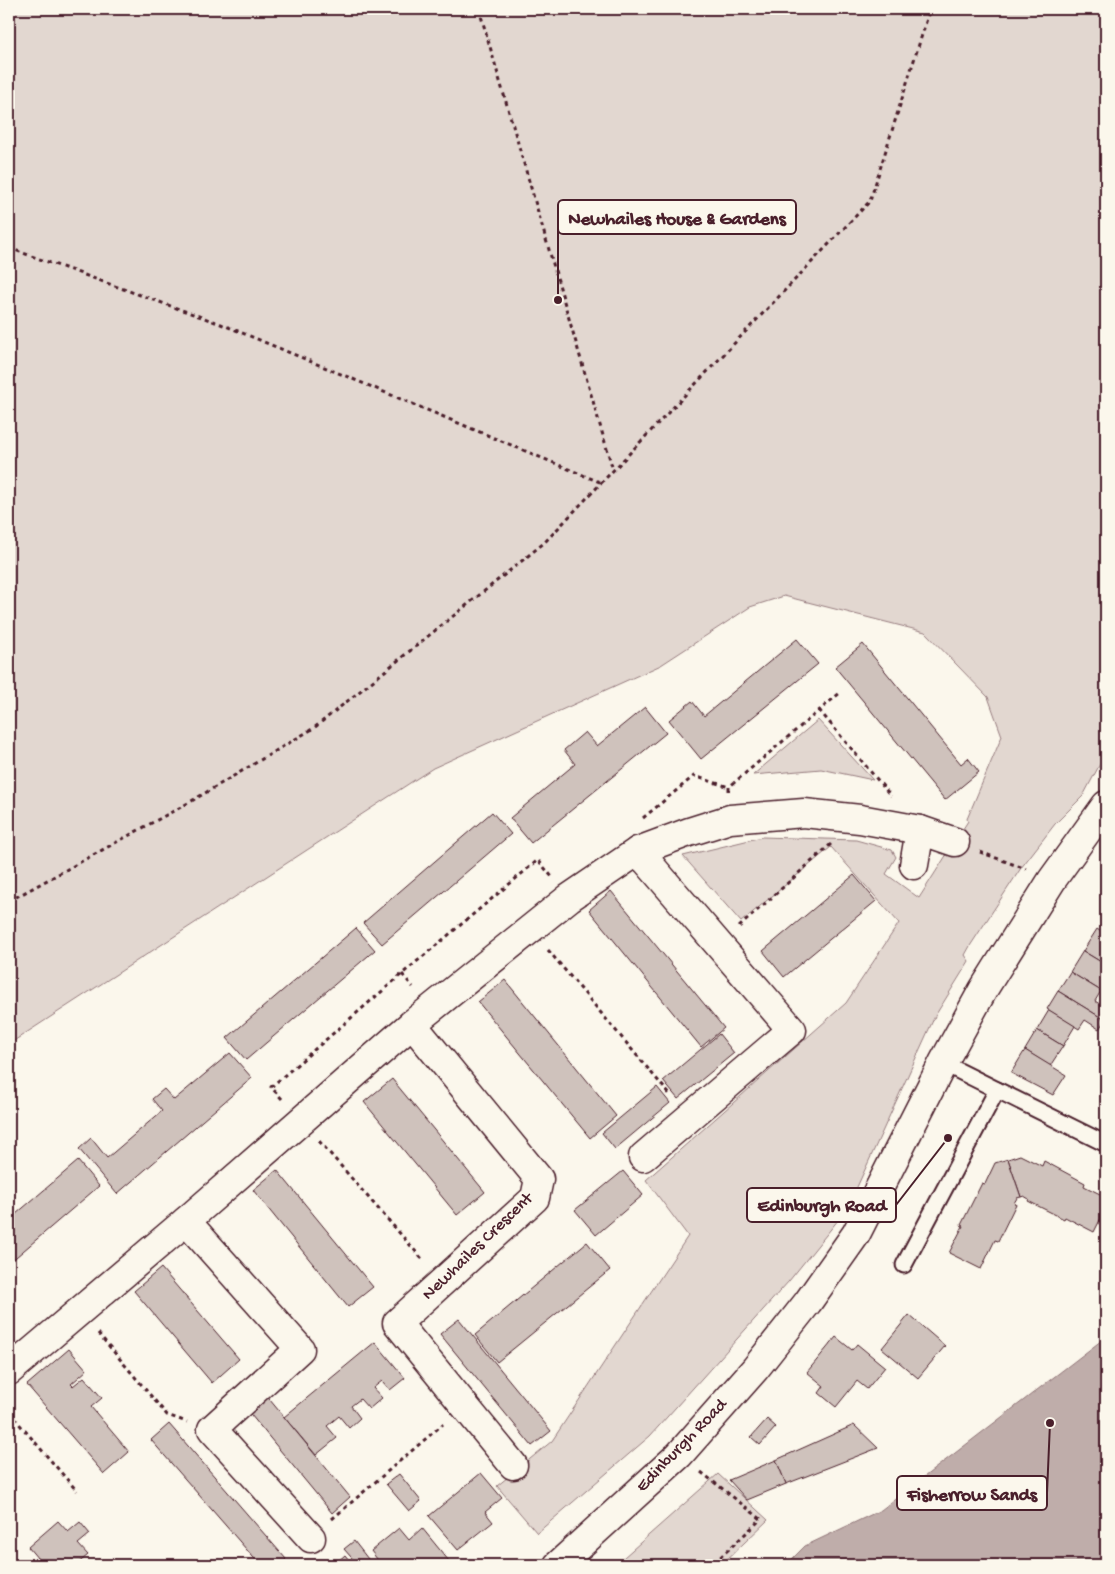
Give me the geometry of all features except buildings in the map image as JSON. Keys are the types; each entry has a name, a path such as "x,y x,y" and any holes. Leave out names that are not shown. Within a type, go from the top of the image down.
{"street":[{"name":"Edinburgh Road","path":"558,1565 679,1455 755,1369 808,1302 856,1234 943,1063 993,975 1052,880 1106,805"},
{"path":"9,1371 186,1221 412,1024 569,898 638,851 730,819 804,814 860,819 920,830 955,842"},
{"path":"914,865 920,830"},
{"path":"638,851 792,1030 643,1157"},
{"name":"Newhailes Crescent","path":"412,1024 539,1179 535,1198 397,1323 513,1465"},
{"path":"186,1221 300,1349 212,1429 311,1538"}],"lane":[{"path":"943,1063 1106,1144"},
{"path":"904,1266 997,1090"}],"path":[{"path":"479,9 613,471"},
{"path":"9,900 190,802 314,728 544,543 870,201 930,9"},
{"path":"9,248 221,324 602,483"},
{"path":"728,786 841,692"},
{"path":"818,710 920,830"},
{"path":"638,851 630,828 694,776 728,786"},
{"path":"728,786 730,819"},
{"path":"719,944 860,819"},
{"path":"955,842 1052,880"},
{"path":"271,1087 538,860"},
{"path":"529,929 689,1118"},
{"path":"301,1121 442,1282"},
{"path":"80,1311 167,1416 212,1429"},
{"path":"311,1538 464,1405"},
{"path":"9,1412 77,1491"},
{"path":"679,1455 760,1519 712,1565"}],"shaded area":[{"path":"9,9 1106,9 1106,756 1083,796 1055,824 1021,868 970,946 965,955 969,961 935,1016 847,1209 789,1281 650,1436 537,1533 497,1486 552,1441 688,1236 646,1180 846,1003 899,923 831,847 741,922 683,856 762,837 856,840 892,850 896,857 886,874 919,898 968,821 967,819 1002,736 988,697 925,632 784,596 750,607 661,665 433,768 9,1044"},
{"path":"818,720 873,780 821,769 753,775"},
{"path":"1106,1337 1106,1565 786,1565 805,1546 881,1510"},
{"path":"718,1474 768,1520 721,1565 615,1565"}],"place":[{"name":"Newhailes House & Gardens","path":"558,300"},
{"name":"Edinburgh Road","path":"948,1138"},
{"name":"Fisherrow Sands","path":"1050,1423"}]}
